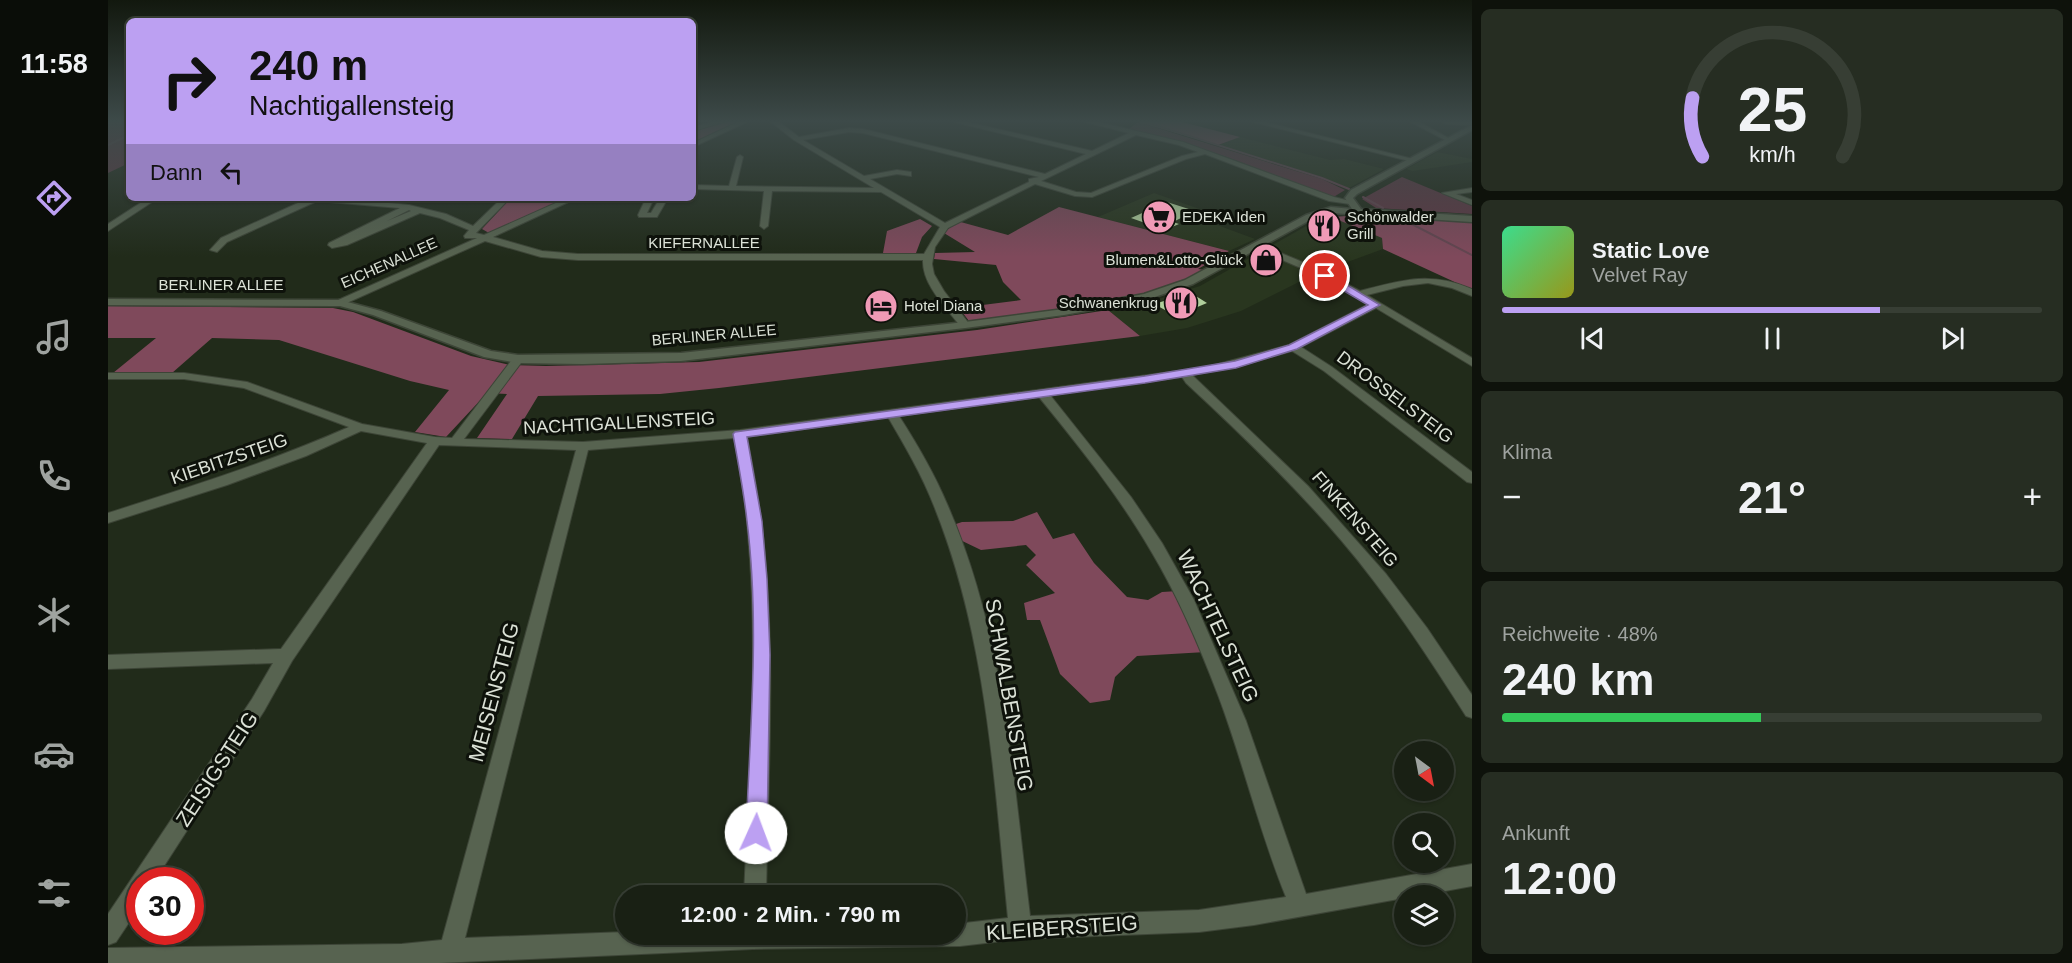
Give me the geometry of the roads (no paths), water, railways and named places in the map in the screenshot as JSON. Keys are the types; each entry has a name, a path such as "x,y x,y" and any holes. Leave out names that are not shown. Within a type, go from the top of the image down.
{"main road":[{"path":"1357,210 1350,202 1349,196 1400,167"},
{"name":"BERLINER ALLEE","path":"108,302 340,303 377,313 488,354 518,359 681,357 965,326 1096,307 1152,295 1183,285 1310,217 1331,210 1472,219"}],"street":[{"path":"732,188 737,167"},
{"path":"841,167 945,226"},
{"path":"1007,167 1043,176"},
{"path":"965,326 934,284 927,257 945,226 1062,167"},
{"path":"1032,182 1075,194 1092,195 1160,167"},
{"path":"1247,167 1332,200 1350,202"},
{"path":"861,179 902,172 908,174"},
{"path":"696,187 860,191 879,189"},
{"path":"764,226 768,189"},
{"path":"1472,190 1446,193 1472,203"},
{"path":"108,228 149,201"},
{"path":"229,232 295,201"},
{"path":"214,250 224,240 308,201"},
{"path":"346,201 409,207 442,216 483,237"},
{"name":"EICHENALLEE","path":"451,252 503,201"},
{"name":"EICHENALLEE","path":"340,303 566,201"},
{"path":"649,201 642,215 654,215 662,201"},
{"path":"409,207 332,245 344,243 419,210"},
{"name":"KIEFERNALLEE","path":"483,237 541,254 578,257 927,257"},
{"path":"1257,246 1298,262 1358,294 1472,363"},
{"path":"1358,294 1434,279 1453,284 1472,293"},
{"name":"NACHTIGALLENSTEIG","path":"108,376 184,376 247,385 360,427 435,441 583,446 643,443 740,434 1186,374 1236,364 1293,347 1375,305"},
{"name":"DROSSELSTEIG","path":"1293,347 1328,369 1472,479"},
{"path":"455,442 518,359"},
{"name":"FINKENSTEIG","path":"1186,374 1190,381 1302,488 1366,560 1408,613 1472,710"},
{"name":"WACHTELSTEIG","path":"1042,393 1119,492 1170,570 1194,618 1231,704 1286,874 1300,906"},
{"name":"SCHWALBENSTEIG","path":"892,414 926,473 946,519 981,639 995,717 1020,928"},
{"name":"KIEBITZSTEIG","path":"108,518 222,482 301,453 360,427"},
{"path":"740,434 755,521 759,579 761,655 754,885"},
{"name":"ZEISIGSTEIG","path":"152,867 253,713 286,656 314,619 380,518 435,441"},
{"name":"MEISENSTEIG","path":"451,950 583,446"},
{"path":"108,662 286,656"},
{"name":"KLEIBERSTEIG","path":"966,934 1020,928 1199,921 1300,906 1472,875"},
{"path":"108,934 126,907"},
{"name":"KLEIBERSTEIG","path":"108,960 402,956 451,950 615,942"}],"waterway":[{"path":"1287,167 1349,189"},
{"path":"1363,197 1383,208"},
{"path":"1402,219 1472,255"}],"place":[{"name":"EDEKA Iden","path":"1159,217"},
{"name":"Schönwalder Grill","path":"1324,226"},
{"name":"Blumen&Lotto-Glück","path":"1266,260"},
{"name":"Schwanenkrug","path":"1181,303"},
{"name":"Hotel Diana","path":"881,306"}]}
